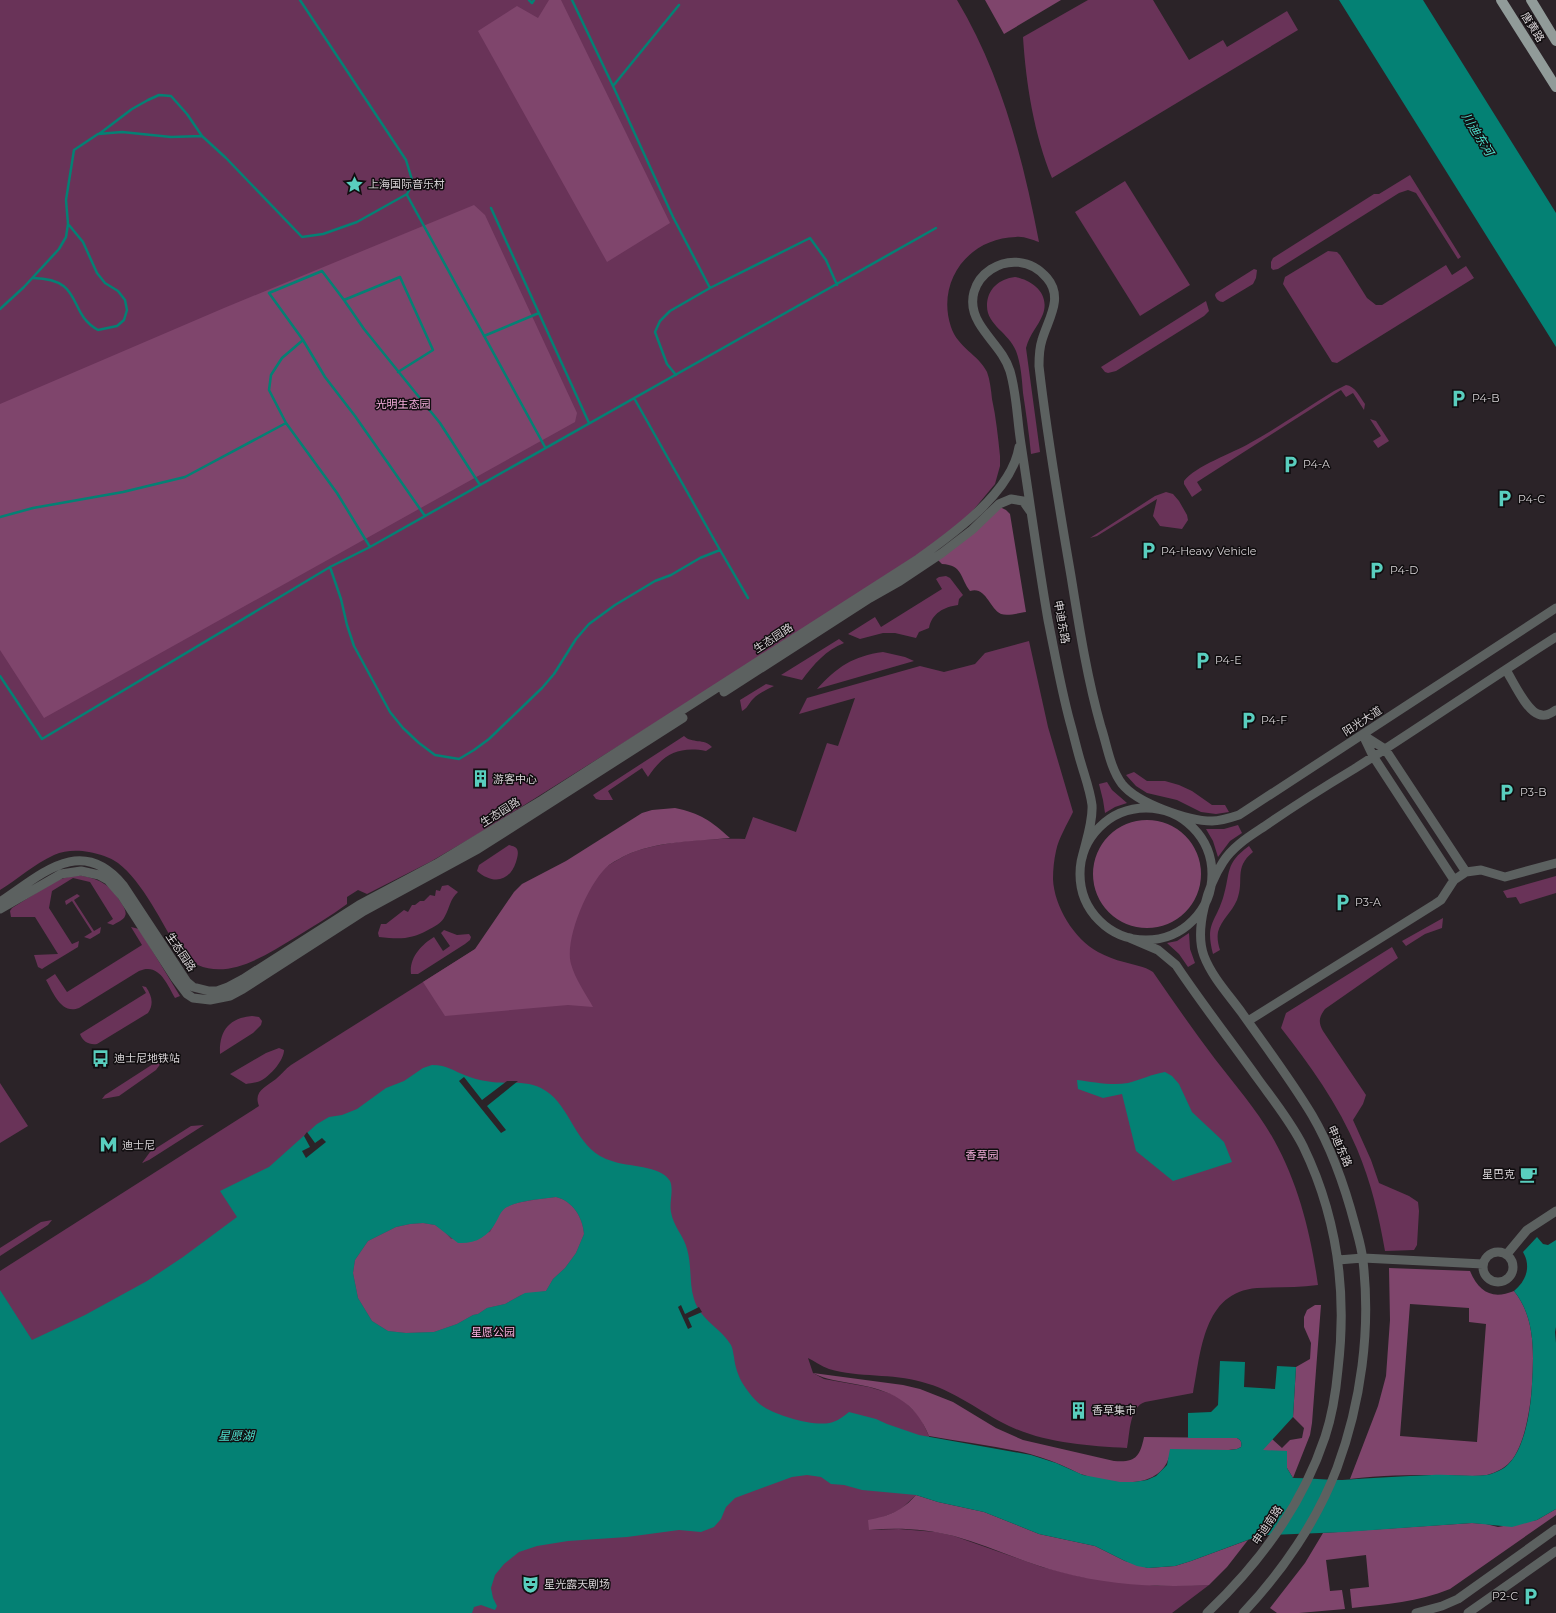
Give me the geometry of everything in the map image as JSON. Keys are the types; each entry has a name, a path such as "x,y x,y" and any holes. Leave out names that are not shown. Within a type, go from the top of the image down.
{"main road":[{"name":"唐黄路","path":"1501,0 1556,87"},
{"name":"唐黄路","path":"1531,0 1556,41"}],"street":[{"name":"申迪东路","path":"1082,858 1090,825 1090,791 1066,709 1047,614 1014,386 1003,356 978,322 975,313 975,291 980,278 988,270 997,265 1009,262 1022,262 1040,271 1048,280 1053,289 1055,299 1054,311 1042,339 1039,354 1041,384 1076,609 1094,704 1114,770 1122,783 1130,792 1142,800 1171,812"},
{"name":"生态园路","path":"0,902 40,875 64,863 84,861 96,864 116,876 123,885 187,982 194,987 209,991 228,987 265,966 359,905 436,864 542,800 918,559 951,536 971,519 991,498 1018,459 1021,440"},
{"name":"生态园路","path":"0,909 61,874 81,870 99,875 108,880 122,896 187,994 193,998 210,1000 230,996 377,903 478,849 870,598 900,581 958,542 980,523 994,508 1004,501 1011,499 1023,501 1033,520"},
{"name":"阳光大道","path":"1171,812 1190,818 1207,821 1225,819 1238,815 1556,608"},
{"path":"1130,938 1151,940 1173,934 1192,922 1205,904 1216,876 1230,852 1283,813 1385,749 1556,636"},
{"path":"1506,670 1532,711 1539,715 1544,715 1556,710"},
{"path":"1363,735 1385,749 1466,872"},
{"path":"1363,735 1373,756 1454,880"},
{"path":"1210,891 1213,877 1210,856 1202,838 1189,823 1171,812 1152,808 1134,809 1116,814 1102,825 1090,838 1082,858 1080,878 1084,898 1095,916 1111,930 1158,950 1176,965 1285,1116 1303,1146 1318,1182 1331,1222 1338,1260 1363,1258 1483,1264"},
{"path":"1248,1021 1441,900 1454,880 1466,872 1481,870 1505,877 1556,863"},
{"name":"申迪东路","path":"1210,891 1200,931 1204,956 1219,982 1288,1077 1317,1125 1333,1157 1344,1187 1363,1258 1366,1324 1363,1363 1355,1407 1346,1441 1336,1470 1315,1515 1278,1572 1243,1613"},
{"path":"1507,1254 1527,1230 1556,1211"},
{"path":"1497,1252 1507,1254 1513,1262 1510,1277 1506,1280 1496,1282 1488,1277 1483,1269 1483,1264 1485,1259 1492,1253 1497,1252"},
{"name":"申迪南路","path":"1207,1613 1237,1584 1272,1542 1296,1502 1311,1473 1326,1436 1333,1404 1341,1348 1342,1307 1338,1260"},
{"path":"1416,1613 1442,1606 1458,1598 1556,1529"},
{"path":"1468,1613 1556,1550"}],"green space":[{"name":"光明生态园","path":"0,0 957,0 986,57 998,87 1018,148 1039,242 1016,237 999,239 983,245 970,254 960,266 952,279 948,294 948,310 951,327 954,334 963,346 979,360 989,378 1000,456 1000,466 995,484 965,520 934,544 786,641 478,834 430,862 367,894 358,890 347,897 347,904 335,913 282,946 252,961 237,967 222,969 207,968 192,962 178,950 144,892 127,871 112,859 100,855 76,851 58,853 40,863 0,890"},
{"path":"549,0 561,0 670,223 607,262 478,31 517,6 538,18"},
{"path":"985,0 1061,0 1004,34"},
{"path":"1088,0 1153,0 1189,60 1223,40 1227,47 1287,11 1298,30 1052,178 1040,144 1032,109 1026,73 1023,37"},
{"path":"1410,175 1461,257 1458,259 1416,193 1408,190 1399,193 1278,269 1273,270 1271,268 1273,258 1374,194 1379,194"},
{"path":"1125,181 1190,285 1140,316 1075,212"},
{"path":"474,205 485,215 577,413 575,422 44,718 0,650 0,404 224,308"},
{"path":"1328,251 1337,252 1340,255 1367,298 1376,305 1382,305 1446,265 1452,275 1466,266 1474,278 1337,363 1332,362 1283,284 1285,277"},
{"path":"1254,269 1257,270 1256,278 1253,284 1223,302 1217,299 1215,295 1216,293"},
{"path":"1015,277 1028,281 1038,289 1042,294 1045,307 1039,323 1026,348 1040,452 1031,454 1018,356 1009,339 994,324 988,313 987,306 989,295 995,286 1004,280"},
{"path":"1206,301 1209,311 1204,316 1116,371 1108,373 1101,367"},
{"path":"1346,385 1352,387 1359,395 1365,404 1364,410 1353,393 1346,397 1341,390 1197,482 1202,490 1192,497 1184,484 1184,481 1189,475 1205,465 1261,437"},
{"path":"1370,419 1376,421 1389,441 1378,448 1373,441 1381,436"},
{"path":"1166,492 1173,494 1187,515 1188,520 1182,529 1160,526 1153,516 1157,499 1097,536 1090,538 1155,496"},
{"path":"1000,507 1010,514 1026,612 1010,615 1004,615 997,611 984,594 975,590 970,591 960,573 954,567 942,564 937,559"},
{"path":"946,576 950,578 963,595 959,599 958,605 948,607 939,612 933,618 929,628 919,632 916,638 895,633 883,633 860,639 848,634 875,617 881,627 942,589 936,579"},
{"path":"839,639 844,643 832,649 821,658 802,680 781,675"},
{"path":"1029,641 1048,727 1073,812 1059,841 1054,865 1054,889 1061,911 1073,930 1081,939 1098,952 1111,958 1143,967 1153,972 1215,1059 1261,1119 1283,1157 1297,1192 1308,1229 1318,1285 1257,1288 1239,1292 1225,1300 1215,1312 1208,1327 1199,1360 1193,1393 1145,1402 1140,1405 1133,1415 1127,1448 1066,1443 1037,1436 1009,1426 945,1390 934,1386 899,1377 840,1372 826,1368 808,1358 813,1373 824,1379 869,1387 892,1394 903,1400 921,1419 929,1436 930,1446 916,1495 900,1510 883,1517 869,1530 899,1529 936,1532 954,1536 1042,1567 1082,1577 1158,1586 1209,1585 1172,1613 0,1613 0,1271 259,1106 259,1093 291,1065 622,857 643,849 672,843 718,839 745,839 753,817 796,832 827,743 838,746 855,698 799,714 807,698 920,666 944,672 975,664 985,653"},
{"path":"883,652 905,657 914,661 817,689 832,674 846,664 863,656"},
{"path":"766,684 774,686 758,695 742,711 740,700"},
{"path":"684,736 691,740 709,744 712,747 706,751 688,750 672,754 666,757 648,777 642,768 608,791 613,800 596,799 593,795"},
{"path":"1134,772 1147,781 1165,781 1179,785 1192,791 1212,805 1225,805 1229,812 1216,814 1201,812 1177,800 1147,793 1136,786 1126,775"},
{"path":"1107,782 1112,790 1127,803 1115,807 1105,813 1099,784"},
{"path":"675,808 691,812 705,818 730,838 680,842 643,849 617,860 601,873 586,897 580,911 571,940 570,953 571,964 575,975 593,1007 568,1005 445,1016 423,982 475,949 514,892 522,884 566,861 642,813 652,810"},
{"path":"1147,820 1168,824 1185,836 1197,853 1201,874 1197,895 1185,912 1168,924 1147,928 1126,924 1109,912 1097,895 1093,874 1097,853 1109,836 1126,824"},
{"path":"1238,825 1242,833 1230,841 1218,857 1213,841 1206,829 1224,829"},
{"path":"509,845 517,849 518,856 513,869 505,878 488,878 477,871 479,865"},
{"path":"1249,846 1253,852 1243,863 1241,869 1237,900 1219,928 1218,943 1220,950 1213,954 1210,936 1212,924 1223,898 1230,869 1236,858"},
{"path":"76,875 91,878 103,883 118,897 126,914 122,920 113,925 107,923 113,919 90,882 73,878 52,891 49,908 72,944 79,941 78,947 42,969 38,967 34,955 58,954 35,917 11,917 10,911 12,908 57,880"},
{"path":"1556,876 1556,893 1520,904 1516,897 1507,898 1503,891"},
{"path":"448,885 458,892 452,900 442,921 433,928 416,936 410,937 379,937 378,933 381,924 386,924 404,910 408,912 412,905 415,905 420,901 424,901 430,895 435,896 436,890 440,891 442,886"},
{"path":"77,894 80,896 74,900 94,931 101,927 100,933 90,939 84,937 92,932 72,901 66,905 65,901"},
{"path":"1443,918 1442,928 1425,934 1406,946 1402,941"},
{"path":"131,927 139,929 180,996 175,998 162,976 152,969 146,969 139,971 79,1008 67,1008 62,1005 58,1001 46,980 55,974 67,992 142,945"},
{"path":"444,930 457,935 469,934 471,937 465,944 418,974 411,974 414,957 420,948 429,940 434,937 443,951 450,946 441,933"},
{"path":"1189,933 1190,949 1195,963 1188,967 1179,954 1167,943 1177,941"},
{"path":"1392,947 1398,958 1325,1009 1320,1020 1320,1025 1323,1031 1366,1095 1363,1104 1353,1120 1371,1160 1379,1183 1409,1196 1418,1202 1419,1211 1417,1245 1414,1250 1385,1251 1377,1212 1357,1149 1341,1116 1323,1086 1281,1028 1286,1013"},
{"path":"142,986 146,987 151,997 152,1003 148,1013 97,1044 91,1044 83,1039 80,1034 146,993"},
{"path":"252,1016 259,1017 262,1021 261,1025 253,1033 220,1054 221,1039 227,1027 237,1020"},
{"path":"279,1048 284,1050 282,1058 266,1078 246,1084 230,1074 266,1053"},
{"path":"167,1055 156,1070 119,1096 102,1099 105,1095"},
{"path":"0,1083 28,1126 0,1143"},
{"path":"204,1125 142,1163 150,1152 191,1126"},
{"path":"556,1197 567,1202 576,1211 582,1222 584,1234 576,1253 565,1268 553,1279 546,1291 521,1295 505,1304 487,1308 457,1324 434,1332 406,1333 388,1331 372,1321 358,1298 353,1273 355,1260 368,1241 396,1227 423,1223 435,1225 443,1230 451,1239 490,1232 499,1215 506,1207 538,1199"},
{"path":"52,1220 48,1225 0,1256 0,1248 41,1222"},
{"path":"1389,1268 1470,1271 1482,1289 1487,1292 1499,1295 1514,1291 1526,1312 1532,1335 1533,1372 1530,1403 1520,1446 1510,1462 1500,1470 1481,1476 1396,1476 1350,1479 1378,1406 1386,1376 1390,1320","holes":["1410,1304 1469,1308 1469,1322 1486,1324 1477,1442 1400,1436"]},
{"path":"1315,1305 1321,1305 1312,1423 1310,1435 1293,1478 1287,1468 1287,1461 1262,1450 1272,1439 1282,1448 1290,1440 1302,1438 1304,1428 1293,1417 1296,1367 1310,1359 1311,1343 1304,1327 1304,1317 1307,1310"},
{"path":"813,1373 903,1385 920,1389 953,1402 996,1428 1023,1440 1114,1461 1132,1460 1141,1449 1144,1437 1237,1438 1241,1441 1241,1447 1237,1449 1169,1457 1164,1468 1145,1480 1132,1482 1107,1481 1082,1475 1056,1463 1030,1454 992,1446 929,1436 916,1414 900,1399 879,1390 828,1379"},
{"path":"916,1495 938,1502 984,1512 1039,1534 1095,1546 1125,1561 1148,1568 1175,1566 1248,1540 1227,1567 1209,1585 1153,1586 1115,1583 1047,1568 954,1536 912,1529 869,1530 868,1520 895,1512 911,1501"},
{"path":"1556,1509 1556,1515 1450,1589 1426,1597 1402,1602 1352,1608 1350,1589 1369,1587 1366,1555 1326,1560 1330,1591 1342,1590 1345,1609 1299,1613 1277,1613 1270,1608 1305,1563 1323,1533 1472,1523 1498,1527 1537,1520"}],"water":[{"name":"川迪东河","path":"1339,0 1423,0 1556,213 1556,347"},
{"name":"星愿湖","path":"432,1065 442,1066 479,1080 498,1083 523,1083 541,1088 558,1102 583,1141 600,1156 618,1163 652,1169 666,1176 671,1185 672,1217 684,1240 690,1262 692,1293 694,1299 701,1313 731,1345 741,1381 752,1397 764,1407 778,1414 798,1420 817,1423 833,1422 849,1412 876,1419 919,1435 1031,1455 1056,1463 1083,1475 1120,1482 1147,1480 1156,1476 1167,1465 1170,1449 1230,1450 1241,1447 1241,1441 1237,1438 1188,1438 1188,1413 1211,1412 1218,1405 1220,1361 1245,1362 1244,1387 1275,1389 1277,1366 1296,1367 1293,1417 1263,1450 1287,1451 1287,1468 1293,1478 1342,1480 1432,1475 1481,1476 1491,1474 1504,1468 1517,1452 1526,1429 1531,1394 1533,1360 1532,1335 1526,1312 1514,1291 1525,1278 1527,1262 1523,1252 1537,1237 1543,1244 1548,1245 1556,1240 1556,1509 1537,1520 1512,1527 1472,1523 1345,1532 1268,1535 1253,1538 1175,1566 1148,1568 1137,1566 1095,1546 1039,1534 984,1512 938,1502 916,1495 862,1490 844,1485 831,1484 821,1477 807,1475 792,1477 735,1498 726,1507 721,1519 714,1527 701,1532 679,1530 627,1537 568,1541 537,1546 519,1552 504,1564 495,1575 491,1588 493,1598 497,1606 495,1610 481,1605 474,1607 472,1613 0,1613 0,1290 32,1340 85,1315 147,1281 183,1257 237,1217 220,1191 269,1167 317,1124 329,1117 342,1115 357,1109 386,1088 404,1081 423,1068","holes":["556,1197 562,1199 576,1211 582,1222 584,1234 576,1253 565,1268 553,1279 546,1291 525,1293 505,1304 487,1308 457,1324 434,1332 406,1333 388,1331 372,1321 358,1298 353,1273 355,1260 368,1241 396,1227 423,1223 435,1225 458,1243 470,1242 485,1236 507,1207 531,1200"]},
{"path":"1165,1072 1172,1076 1179,1084 1192,1112 1224,1142 1232,1162 1173,1181 1136,1151 1122,1094 1103,1098 1078,1089 1077,1080 1122,1084"}],"pier":[{"path":"464,1077 482,1100 507,1081 518,1081 487,1106 506,1130 501,1133 459,1081"},
{"path":"307,1132 315,1143 322,1138 326,1142 306,1158 302,1151 310,1147 304,1136"},
{"path":"681,1305 685,1314 699,1307 702,1312 688,1318 692,1327 688,1329 678,1307"}],"waterway":[{"path":"0,309 24,287 59,249 66,237 68,224 66,200 74,150 98,134 122,132 171,137 202,136 226,158 302,237 323,234 357,222 407,194 413,183 406,160 300,0"},
{"path":"529,0 532,3 534,0"},
{"path":"572,0 673,217 710,288"},
{"path":"613,86 679,5"},
{"path":"99,134 132,109 159,95 171,96 187,114 202,136"},
{"path":"407,195 545,447"},
{"path":"491,208 589,423"},
{"path":"33,278 49,280 61,284 68,290 88,323 98,330 117,326 124,320 127,310 125,300 118,291 105,283 97,273 83,242 69,225"},
{"path":"0,676 42,739 330,567 370,547 936,228"},
{"path":"676,375 667,364 655,332 660,321 670,311 710,288 810,238 826,260 837,285"},
{"path":"0,517 33,508 123,492 185,477 286,423 269,390 271,375 282,358 303,340 269,293 322,271 344,300 400,277 433,350 398,372"},
{"path":"344,300 364,329 440,423 480,485"},
{"path":"484,336 539,313"},
{"path":"303,340 325,377 355,416 425,516"},
{"path":"634,398 748,598"},
{"path":"286,423 337,493 370,547"},
{"path":"330,567 341,599 354,646 390,712 403,728 435,755 459,759 489,739 542,688 554,674 576,639 589,624 615,605 655,581 671,575 700,558 720,550"}],"place":[{"name":"上海国际音乐村","path":"355,184"},
{"name":"P4-B","path":"1459,398"},
{"name":"P4-A","path":"1290,464"},
{"name":"P4-C","path":"1505,499"},
{"name":"P4-Heavy Vehicle","path":"1148,551"},
{"name":"P4-D","path":"1377,570"},
{"name":"P4-E","path":"1202,660"},
{"name":"P4-F","path":"1248,720"},
{"name":"游客中心","path":"480,779"},
{"name":"P3-B","path":"1507,792"},
{"name":"P3-A","path":"1342,902"},
{"name":"迪士尼地铁站","path":"101,1058"},
{"name":"迪士尼","path":"109,1145"},
{"name":"星巴克","path":"1528,1174"},
{"name":"香草集市","path":"1079,1410"},
{"name":"星光露天剧场","path":"531,1584"},
{"name":"P2-C","path":"1531,1596"}],"park label":[{"name":"香草园","path":"982,1155"},
{"name":"星愿公园","path":"493,1332"}]}
